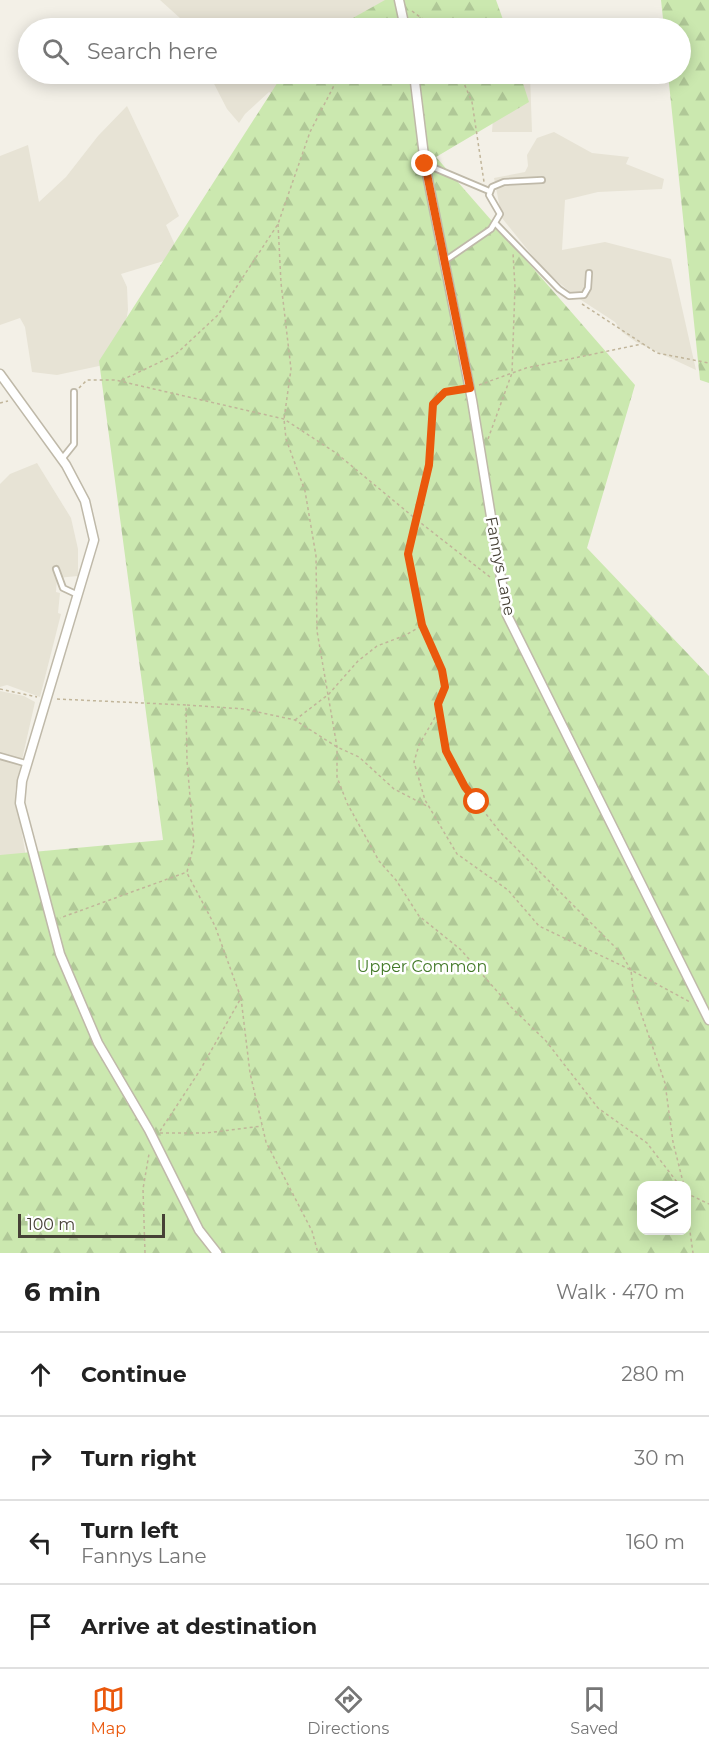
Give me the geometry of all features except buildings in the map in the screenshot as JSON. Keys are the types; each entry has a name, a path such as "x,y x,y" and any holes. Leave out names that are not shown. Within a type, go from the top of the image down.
{"street":[{"path":"399,2 403,18"},
{"name":"Fannys Lane","path":"415,84 425,164 470,388 507,615 709,1020"},
{"path":"0,374 62,459 85,501 94,540 49,699 22,781 20,803 60,954 98,1043 154,1140 199,1230 218,1253"}],"lane":[{"path":"425,164 487,190 500,214 496,224 443,262"},
{"path":"487,190 504,182 542,180"},
{"path":"496,224 559,289 573,297 584,295 588,288 589,273"},
{"path":"62,459 74,444 74,392"},
{"path":"56,569 63,588 79,595"},
{"path":"0,756 28,764"}],"path":[{"path":"399,2 421,18"},
{"path":"121,381 175,355 218,315 278,224 310,132 335,84"},
{"path":"464,84 472,102 487,190"},
{"path":"278,224 281,283 291,369 284,419 286,439 305,491 316,556 317,631 337,747 337,777 347,803 379,861 396,880 419,916 460,949 511,1007 546,1041 598,1108 647,1143 677,1181"},
{"path":"481,457 513,373 515,287 512,241"},
{"path":"573,297 657,353 709,363"},
{"path":"642,344 513,373 470,388 445,392 433,404 429,465 408,554 422,625 442,670 445,687 438,704 446,751 465,787 501,832 620,952 631,970 633,990 665,1083 673,1142 683,1181"},
{"path":"74,392 87,380 121,381 284,419 336,453 417,520 503,586"},
{"path":"295,720 329,694 358,661 377,646 406,635 422,625"},
{"path":"0,689 49,699 244,709 295,720 337,747 359,757 394,789 429,807"},
{"path":"186,705 194,844 187,872 215,926 241,998 250,1073 266,1142 312,1231 318,1253"},
{"path":"439,710 419,745 414,762 429,807 457,854 508,890 539,926 631,970 702,1009"},
{"path":"51,921 95,908 187,872"},
{"path":"241,998 199,1072 159,1133 206,1133 262,1126"},
{"path":"145,1253 143,1189 148,1158 154,1140"},
{"path":"691,1195 709,1204"},
{"path":"691,1235 693,1253"}],"shaded area":[{"path":"160,0 391,0 381,18 180,18"},
{"path":"214,84 320,84 295,109 269,92 245,114 239,123 227,109"},
{"path":"503,84 530,84 532,132 492,132 494,103"},
{"path":"127,106 179,216 166,225 180,256 121,274 127,287 128,310 122,346 113,363 57,375 32,372 25,327 20,318 0,325 0,156 28,145 39,202 66,177 98,136"},
{"path":"554,132 592,153 629,157 626,164 664,179 662,189 598,192 565,200 562,250 605,242 671,259 696,370 636,342 622,332 615,322 575,296 544,270 502,218 494,178 525,172 528,166 527,155 537,138"},
{"path":"37,463 71,518 78,549 78,576 57,578 56,592 60,593 58,613 61,614 40,697 7,685 0,687 0,484 10,474"},
{"path":"0,691 24,696 35,702 15,791 26,857 0,856"}],"green space":[{"path":"385,0 496,0 502,18 353,18"},
{"path":"661,0 709,0 709,383 700,380 669,84 691,84 691,18 663,18"},
{"name":"Upper Common","path":"277,84 523,84 529,102 436,157 635,385 587,548 709,676 709,1253 0,1253 0,855 163,840 99,361"}],"route":[{"path":"425,164 470,388 445,392 433,404 429,465 408,554 422,625 442,670 445,687 438,704 446,751 465,787 477,802"}]}
